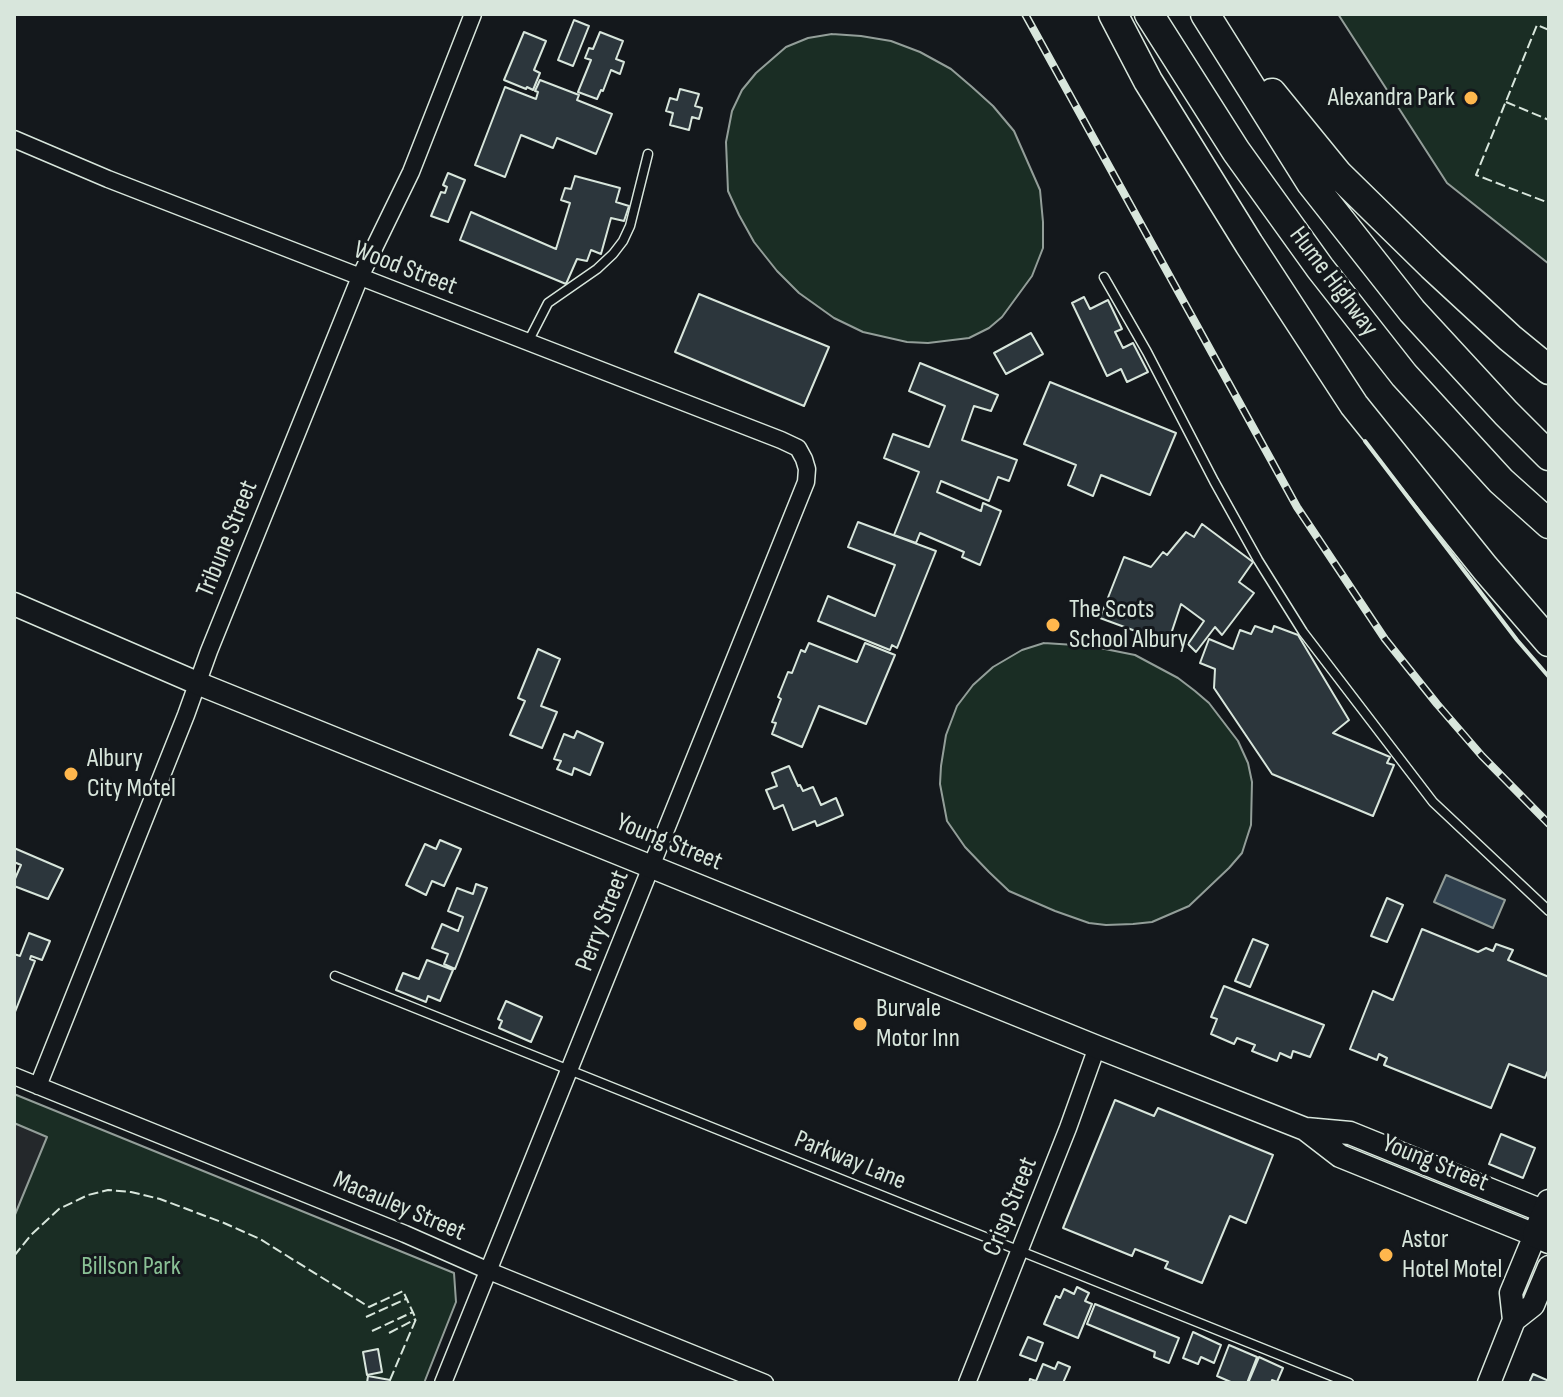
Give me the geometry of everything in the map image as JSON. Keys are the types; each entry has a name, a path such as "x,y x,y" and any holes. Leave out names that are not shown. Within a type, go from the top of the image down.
{"highway":[{"path":"1113,14 1148,81 1354,405 1549,642"},
{"name":"Hume Highway","path":"1149,14 1236,151 1320,268 1404,375 1501,481 1549,524"},
{"path":"1207,14 1338,174 1432,266 1549,370"},
{"name":"Hume Highway","path":"1207,14 1311,183 1412,311 1549,456"}],"main road":[{"name":"Young Street","path":"14,604 197,683 1305,1129 1340,1156 1542,1238"},
{"name":"Young Street","path":"1305,1129 1350,1133 1548,1209"},
{"path":"1489,1383 1514,1320 1511,1293 1542,1238 1548,1209"},
{"path":"1514,1320 1533,1305 1549,1267"}],"street":[{"name":"Tribune Street","path":"38,1086 360,277 411,172 473,14"},
{"name":"Wood Street","path":"14,139 108,179 781,440"},
{"name":"Perry Street","path":"443,1383 806,482 807,469 798,448 781,440"},
{"name":"Crisp Street","path":"967,1383 1097,1047"},
{"name":"Macauley Street","path":"14,1076 765,1383"}],"lane":[{"path":"528,342 548,303 597,269 623,241 630,226 648,154"},
{"path":"1104,277 1258,560 1303,632 1433,802 1549,911"},
{"name":"Parkway Lane","path":"335,976 1349,1383"}],"green space":[{"name":"Alexandra Park","path":"1338,14 1549,14 1549,264 1447,183"},
{"path":"832,34 891,41 920,52 951,69 993,106 1014,131 1040,190 1043,248 1032,276 1002,317 969,338 907,342 863,332 834,318 799,293 777,271 754,242 728,191 726,142 732,111 742,90 786,47 808,38"},
{"path":"1044,643 1090,646 1135,655 1178,678 1195,691 1209,703 1238,741 1252,782 1251,825 1242,853 1189,906 1152,922 1089,923 1009,891 965,847 947,821 940,784 941,766 946,735 957,706 973,685 993,667 1022,650"},
{"name":"Billson Park","path":"14,1094 454,1273 456,1302 424,1383 14,1383"}],"shaded area":[{"path":"14,1123 47,1137 14,1217"}],"water":[{"path":"1446,875 1505,900 1493,928 1434,902"}],"building":[{"path":"574,20 589,26 573,66 558,60"},
{"path":"524,32 546,41 534,70 540,73 533,90 504,80"},
{"path":"600,32 623,41 616,59 624,62 620,74 611,70 597,99 578,92 591,60 585,58 589,48 593,49"},
{"path":"540,80 579,95 577,100 612,114 596,154 557,138 553,148 521,135 505,177 475,165 505,87 536,99 538,92 535,91"},
{"path":"680,89 699,94 695,106 702,108 699,119 692,117 689,130 670,125 673,113 666,111 670,98 677,100"},
{"path":"448,173 465,180 448,222 431,216 441,192 445,193 447,187 443,185"},
{"path":"575,176 620,188 616,202 629,206 624,221 611,218 601,254 591,250 587,261 577,259 566,284 460,240 471,212 556,249 570,203 561,200 565,188 571,189"},
{"path":"699,294 829,347 804,406 675,352"},
{"path":"1084,297 1090,309 1108,300 1122,329 1115,332 1123,348 1133,343 1148,372 1127,382 1121,369 1107,376 1072,303"},
{"path":"1031,333 1043,354 1006,374 994,353"},
{"path":"920,363 998,395 991,411 974,406 962,440 1017,460 1009,481 998,477 989,501 941,481 937,492 981,511 983,503 1001,511 980,565 962,557 964,552 920,533 916,543 894,535 919,472 884,458 893,434 929,447 945,406 909,391"},
{"path":"1050,382 1176,433 1150,495 1101,475 1093,496 1068,485 1076,465 1024,444"},
{"path":"858,522 936,551 897,648 892,645 890,650 818,621 828,596 875,616 895,565 848,547"},
{"path":"1202,524 1253,562 1239,582 1254,593 1222,635 1215,627 1196,652 1188,644 1204,621 1181,604 1168,643 1100,618 1124,557 1151,567 1163,552 1167,555 1186,532 1194,537"},
{"path":"1255,626 1272,632 1274,626 1298,635 1349,720 1333,733 1390,757 1387,763 1394,765 1373,816 1272,774 1214,688 1215,669 1200,663 1209,639 1233,649 1240,630 1251,634"},
{"path":"809,643 857,662 865,643 895,655 866,724 819,706 802,747 772,734 776,723 772,722 788,672 792,673 801,650 805,652"},
{"path":"538,649 560,659 541,706 557,712 542,748 510,735 525,701 518,698"},
{"path":"577,731 603,743 590,775 574,768 572,775 557,769 561,761 554,759 564,734 574,738"},
{"path":"789,766 803,791 813,787 821,805 836,798 843,815 817,826 815,821 793,830 783,805 774,809 766,790 777,786 772,773"},
{"path":"440,840 461,849 444,886 432,881 426,895 406,885 425,844 436,849"},
{"path":"14,848 63,869 48,899 14,886 21,865 14,862"},
{"path":"476,884 487,888 455,969 444,964 448,954 432,948 442,924 458,931 463,917 448,911 457,888 473,894"},
{"path":"1387,898 1403,905 1387,942 1371,936"},
{"path":"1422,929 1478,952 1486,948 1493,951 1496,944 1513,950 1508,960 1549,977 1549,1068 1545,1078 1509,1064 1491,1108 1384,1065 1387,1058 1379,1054 1377,1060 1350,1049 1373,991 1393,1000"},
{"path":"29,933 50,941 42,960 31,956 30,959 35,961 15,1012 14,954 20,956"},
{"path":"1253,939 1268,945 1250,987 1235,981"},
{"path":"427,960 453,970 440,1001 428,996 426,1002 396,990 403,973 419,979"},
{"path":"1224,986 1324,1025 1310,1057 1293,1051 1291,1058 1280,1053 1277,1061 1252,1051 1255,1045 1237,1038 1234,1044 1211,1034 1217,1019 1211,1017"},
{"path":"506,1001 542,1017 531,1042 499,1028 502,1021 498,1019"},
{"path":"1115,1100 1154,1116 1158,1108 1273,1155 1246,1223 1230,1216 1202,1283 1165,1268 1168,1262 1135,1249 1132,1256 1063,1228"},
{"path":"1501,1134 1535,1148 1523,1178 1489,1164"},
{"path":"1077,1287 1089,1293 1085,1301 1092,1304 1078,1338 1044,1324 1056,1296 1060,1298 1064,1289 1074,1294"},
{"path":"1095,1304 1179,1338 1169,1363 1154,1357 1155,1352 1087,1324"},
{"path":"1193,1332 1221,1345 1214,1363 1201,1357 1198,1364 1183,1358"},
{"path":"1028,1337 1043,1343 1036,1361 1020,1355"},
{"path":"1229,1345 1257,1357 1247,1383 1233,1383 1217,1376"},
{"path":"378,1349 382,1372 367,1375 363,1352"},
{"path":"1259,1357 1283,1368 1277,1382 1248,1383"},
{"path":"1058,1362 1070,1367 1063,1383 1029,1383 1030,1379 1036,1381 1043,1364 1055,1369"},
{"path":"1533,1374 1549,1381 1549,1383 1529,1383"},
{"path":"368,1376 390,1380 389,1383 367,1383"}],"railway":[{"path":"1025,14 1297,507 1385,639 1482,756 1549,824"}],"fence":[{"path":"1549,30 1537,25 1476,175 1549,203"},
{"path":"1506,102 1549,120"},
{"path":"14,1256 59,1209 88,1195 108,1190 160,1199 260,1239 369,1307 403,1291 416,1319 390,1380"},
{"path":"366,1317 406,1299"},
{"path":"372,1331 413,1312"},
{"path":"389,1333 416,1319"}],"wall":[{"path":"1365,441 1517,640 1549,677"}],"place":[{"name":"Alexandra Park","path":"1471,98"},
{"name":"The Scots School Albury","path":"1053,625"},
{"name":"Albury City Motel","path":"71,774"},
{"name":"Burvale Motor Inn","path":"860,1024"},
{"name":"Astor Hotel Motel","path":"1386,1255"}]}
